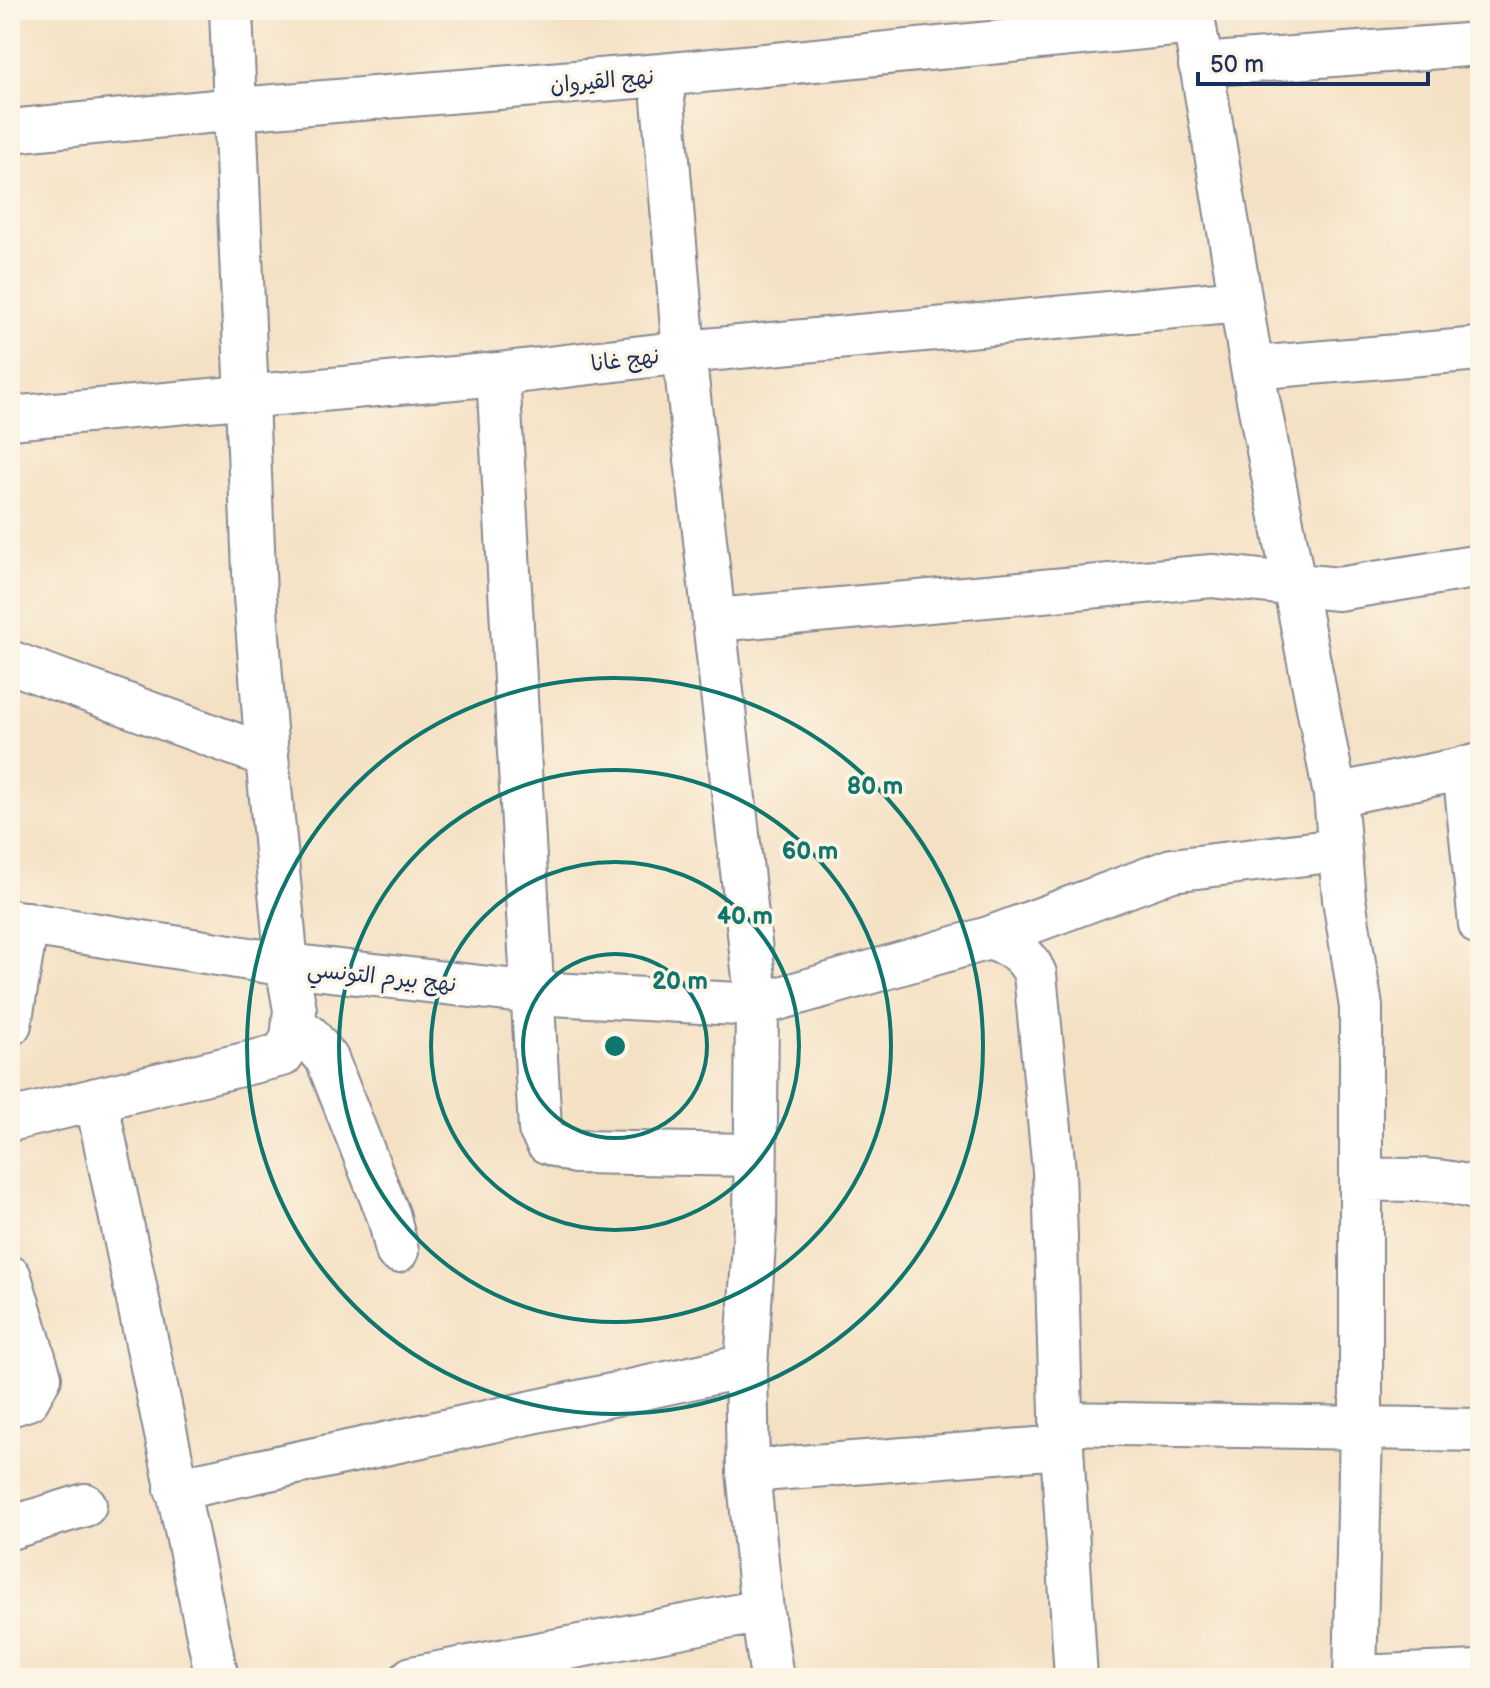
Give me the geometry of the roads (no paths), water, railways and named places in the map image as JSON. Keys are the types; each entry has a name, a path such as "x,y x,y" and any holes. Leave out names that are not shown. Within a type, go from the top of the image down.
{"street":[{"path":"10,1120 282,1055 292,1039 295,1010 287,965 255,596 231,10"},
{"path":"1193,16 1252,368 1335,795 1338,850 1361,1007 1361,1429 1355,1678 1480,1672"},
{"name":"نهج القيروان","path":"10,131 236,109 661,75 1193,16"},
{"path":"1200,65 1480,44"},
{"path":"661,75 684,352 757,1005 755,1227 746,1366 748,1471 772,1678"},
{"name":"نهج غانا","path":"10,418 498,374 684,352 1240,301"},
{"path":"1252,368 1480,349"},
{"path":"498,374 540,1129 547,1142 575,1152 754,1155"},
{"path":"715,620 1212,576 1338,589 1480,566"},
{"path":"10,662 267,756"},
{"path":"1335,795 1472,767 1480,924"},
{"name":"نهج بيرم التونسي","path":"18,922 287,965 533,993 757,1005 989,938 1172,870 1338,850"},
{"path":"10,1024 18,922"},
{"path":"989,938 1019,949 1029,960 1035,974 1054,1171 1061,1435 1076,1678"},
{"path":"294,1025 309,1036 327,1059 389,1217 397,1251"},
{"path":"96,1099 217,1678"},
{"path":"1363,1180 1430,1180 1480,1190"},
{"path":"10,1277 40,1377 28,1399 10,1405"},
{"path":"176,1489 746,1366"},
{"path":"748,1471 1061,1435 1361,1429 1480,1430"},
{"path":"10,1528 85,1505"},
{"path":"412,1678 762,1611"}]}
